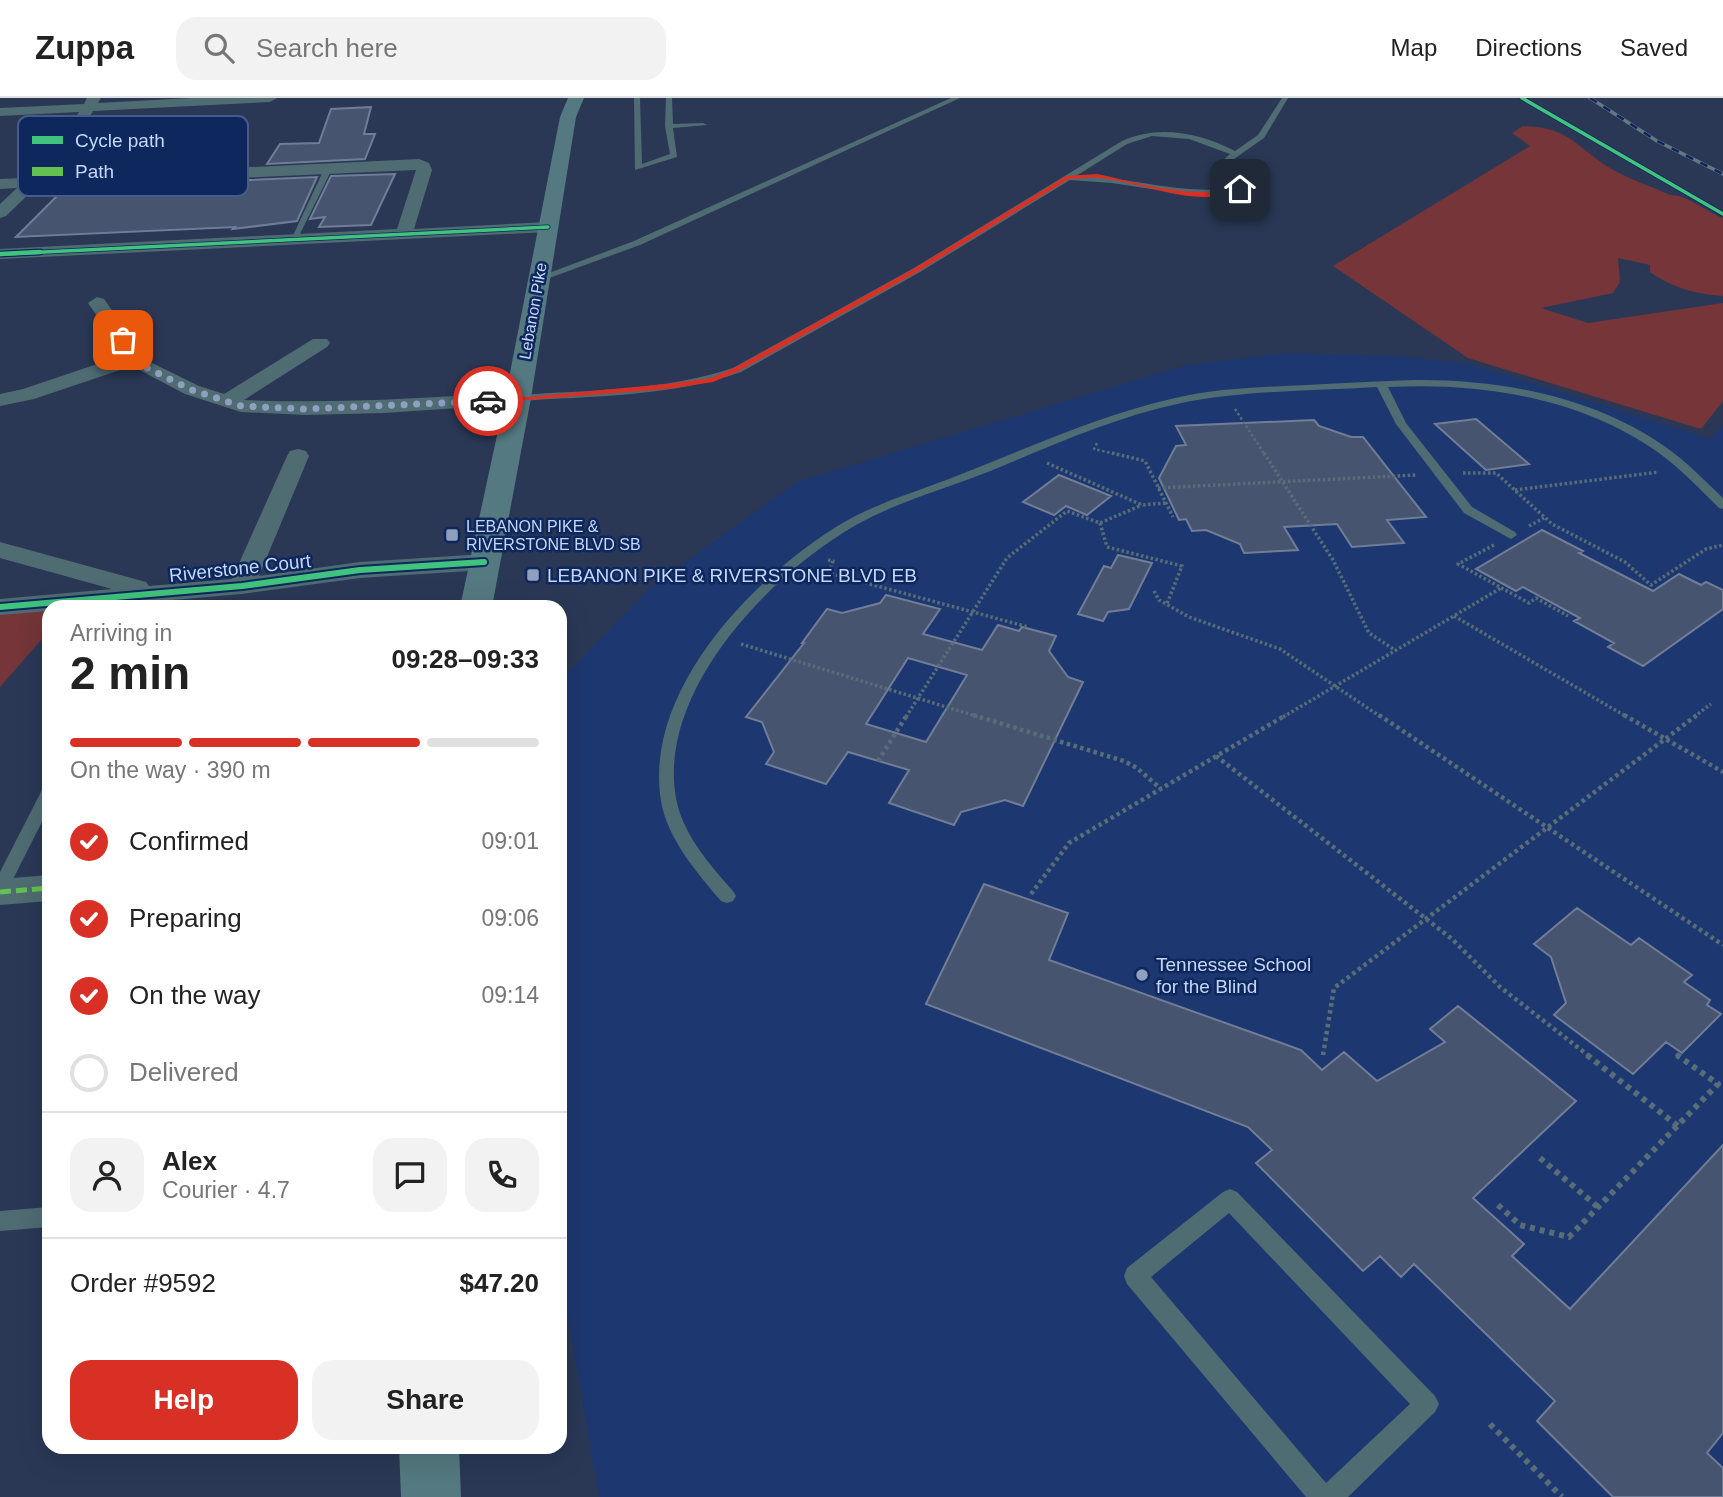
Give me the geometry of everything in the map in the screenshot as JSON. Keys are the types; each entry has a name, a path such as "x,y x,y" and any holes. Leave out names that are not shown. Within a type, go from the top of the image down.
{"main road":[{"name":"Lebanon Pike","path":"477,600 518,398 568,117 576,98"},
{"path":"429,1454 431,1497"}],"street":[{"path":"0,112 92,102 270,98"},
{"path":"248,171 410,163 424,166 404,236"},
{"path":"0,184 18,183"},
{"path":"0,213 18,196"},
{"path":"0,254 548,227"},
{"path":"97,303 141,365 192,390 241,406 305,409 384,407 518,398"},
{"path":"227,401 320,343"},
{"path":"0,400 27,394 136,358"},
{"path":"242,586 299,456"},
{"name":"Riverstone Court","path":"0,550 155,593"},
{"name":"Riverstone Court","path":"78,600 242,586 360,570 484,562"},
{"name":"Riverstone Court","path":"0,607 42,603"},
{"path":"0,890 42,888"}],"lane":[{"path":"637,98 638,168 674,155 669,126 669,98"},
{"path":"538,279 637,243 957,98"},
{"path":"1068,178 1097,176 1192,195 1217,195 1240,189 1243,181 1238,169 1226,161 1261,136 1285,98"},
{"path":"669,126 703,125"},
{"path":"518,398 667,387 713,380 737,370 917,270 1139,136 1155,134 1209,143 1235,154"},
{"path":"293,240 329,167"},
{"path":"1381,384 1401,424 1468,510 1511,535"},
{"path":"727,896 686,844 670,803 666,777 667,751 684,700 702,666 761,590 836,532 872,513 1031,450 1146,408 1223,393 1381,384 1478,385 1550,401 1628,430 1685,468 1723,505"},
{"path":"0,890 42,806"},
{"path":"1322,1497 1135,1276 1230,1199 1427,1404 1330,1497"},
{"path":"0,1221 42,1218"}],"path":[{"path":"1223,393 1334,560 1369,633 1395,650"},
{"path":"1068,436 1098,442 1094,449 1145,461 1173,517"},
{"path":"1031,450 1050,467 1142,505 1166,503"},
{"path":"1514,490 1685,468"},
{"path":"878,761 1010,554 1066,511 1100,523 1138,509 1142,505"},
{"path":"1544,518 1458,564 1529,603 1536,598 1568,615"},
{"path":"1100,523 1107,547 1182,566 1166,606"},
{"path":"807,553 833,561 829,573 1028,627"},
{"path":"1031,894 1069,843 1501,588"},
{"path":"1154,591 1155,598 1183,616 1268,642 1723,945"},
{"path":"1454,615 1723,772"},
{"path":"722,639 1124,761 1137,768 1161,789"},
{"path":"1322,1055 1334,988 1710,704"},
{"path":"1216,756 1426,918 1452,939 1500,987 1678,1126"},
{"path":"1498,1205 1520,1224 1569,1237 1718,1084 1676,1054"},
{"path":"1540,1158 1598,1207"},
{"path":"1490,1424 1562,1497"}],"shaded area":[{"path":"1523,126 1539,127 1562,134 1617,172 1670,195 1690,200 1723,218 1723,296 1703,294 1676,286 1650,272 1650,265 1618,258 1620,282 1613,293 1541,308 1588,323 1723,303 1723,401 1701,429 1468,358 1333,266 1530,146 1512,133"},
{"name":"Tennessee School for the Blind","path":"1287,353 1395,356 1466,363 1711,439 1723,424 1723,1497 599,1497 567,1311 567,673 651,587 797,482 1187,365"},
{"path":"42,603 42,639 0,687 0,606"}],"building":[{"path":"371,107 364,134 375,134 365,159 267,164 280,144 319,143 331,109"},
{"path":"395,174 371,225 319,227 325,217 310,219 331,176"},
{"path":"317,177 297,221 233,229 235,227 16,237 57,196 248,196 248,180"},
{"path":"1476,419 1529,464 1486,470 1435,424"},
{"path":"1314,420 1319,426 1351,437 1363,437 1426,517 1387,520 1404,543 1352,547 1337,524 1284,527 1298,550 1244,553 1240,544 1206,530 1192,531 1186,519 1179,520 1159,478 1176,446 1186,445 1176,426"},
{"path":"1059,475 1111,496 1087,515 1066,506 1054,515 1023,502"},
{"path":"1542,530 1583,551 1579,553 1653,591 1679,574 1701,585 1706,582 1723,590 1723,609 1643,666 1608,647 1614,643 1574,621 1580,618 1523,587 1516,591 1476,569"},
{"path":"1118,555 1152,563 1129,609 1108,612 1103,621 1078,614 1104,566 1111,568"},
{"path":"886,595 940,609 923,634 982,650 998,625 1019,631 1022,627 1056,636 1049,651 1068,677 1083,682 1023,806 1005,800 961,812 954,825 889,803 909,770 848,752 826,784 766,764 774,752 762,722 746,717 827,609 842,613 880,603","holes":["908,658 967,675 926,742 866,724"]},
{"path":"984,884 1068,913 1049,960 1301,1050 1322,1070 1344,1052 1377,1081 1445,1042 1430,1029 1458,1006 1576,1101 1473,1198 1524,1244 1512,1256 1570,1309 1723,1145 1723,1433 1707,1453 1723,1468 1723,1497 1613,1497 1537,1421 1555,1401 1414,1264 1401,1277 1380,1256 1363,1271 1256,1163 1272,1150 1248,1127 926,1004"},
{"path":"1577,908 1631,945 1639,938 1692,975 1684,982 1710,1000 1707,1005 1721,1014 1682,1053 1666,1042 1633,1074 1554,1015 1566,1003 1551,957 1534,944"}],"railway":[{"path":"1590,98 1657,141 1723,174"}],"marked path":[{"path":"0,892 42,889"}],"cycle path":[{"path":"1522,98 1723,214"},
{"path":"0,254 548,227"},
{"path":"81,600 242,586 360,570 484,562"},
{"path":"0,607 42,603"}],"way so far":[{"path":"123,340 141,365 192,390 241,406 305,409 488,401"}],"place":[{"name":"LEBANON PIKE & RIVERSTONE BLVD SB","path":"452,535"},
{"name":"LEBANON PIKE & RIVERSTONE BLVD EB","path":"533,575"},
{"name":"Tennessee School for the Blind","path":"1142,975"}],"route":[{"path":"488,401 667,387 713,380 737,370 917,270 1068,178 1097,176 1192,195 1217,195 1240,189"}]}
